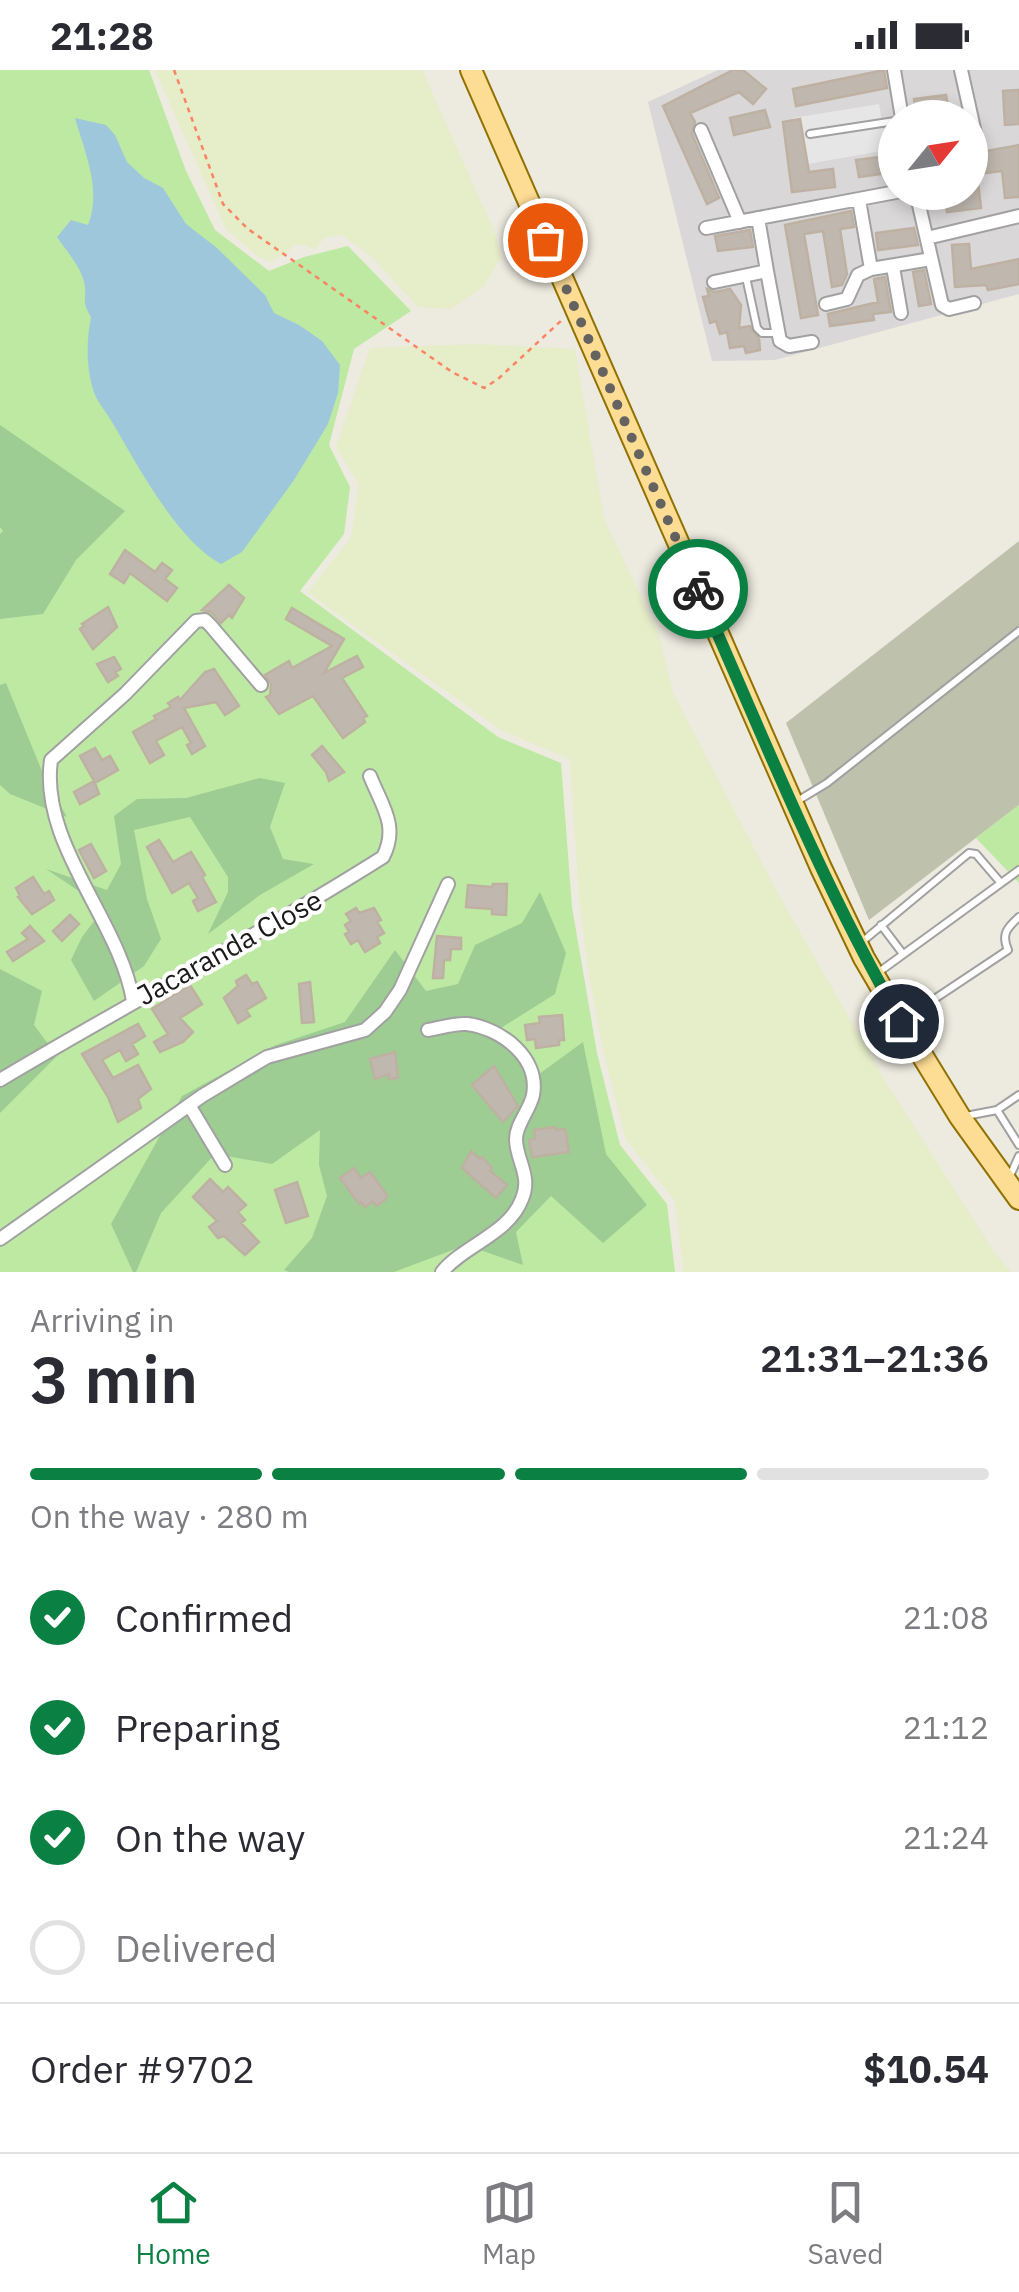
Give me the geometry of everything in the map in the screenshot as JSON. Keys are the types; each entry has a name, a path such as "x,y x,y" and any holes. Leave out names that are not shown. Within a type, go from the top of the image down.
{"main road":[{"path":"471,70 858,945 960,1117 1013,1191"}],"street":[{"path":"894,70 899,100"},
{"path":"961,70 968,100"},
{"path":"701,130 740,222"},
{"path":"706,228 878,196"},
{"path":"859,200 871,269"},
{"path":"920,210 938,295 945,308 974,303"},
{"path":"926,238 1019,216"},
{"path":"758,218 780,341 789,346 812,342"},
{"path":"826,304 847,299 858,275 871,269 931,259"},
{"path":"892,266 900,313"},
{"path":"714,282 767,271"},
{"path":"133,1001 131,988 64,841 49,787 51,760 125,694 196,621 205,620 261,685"},
{"name":"Jacaranda Close","path":"0,1080 133,1001 286,918 383,857 392,840 392,829 370,776"},
{"path":"0,1238 189,1105 267,1057 364,1030 385,1012 400,990 448,884"},
{"path":"428,1030 463,1024 493,1030 525,1056 533,1076 533,1096 516,1138 526,1174 522,1200 507,1221 442,1272"},
{"path":"189,1105 225,1165"}],"lane":[{"path":"810,134 878,123"},
{"path":"746,275 757,328 762,333 778,333"},
{"path":"793,803 827,783 1019,631"},
{"path":"858,945 970,854 976,854 1000,882"},
{"path":"874,976 1019,870"},
{"path":"1016,954 1008,950 1004,940 1006,929 1019,917"},
{"path":"881,925 903,954"},
{"path":"901,1021 1008,950"},
{"path":"960,1117 996,1110 1019,1095"},
{"path":"996,1110 1019,1146"},
{"path":"1013,1191 1019,1156"}],"path":[{"path":"174,70 223,204 248,229 452,372 484,388 575,308"}],"shaded area":[{"path":"155,70 422,70 495,233 501,257 484,286 451,309 418,307 371,256 342,235 324,238 315,250 293,245 270,262 259,257 226,229"},
{"path":"718,70 1019,70 1019,294 775,360 712,361 648,102"},
{"path":"878,104 878,152 802,165 793,118"},
{"path":"476,344 575,349 604,519 658,632 673,693 777,892 887,1084 1011,1272 684,1272 675,1201 626,1140 603,1049 579,895 570,759 501,730 308,593 352,536 359,484 336,447 370,348"},
{"path":"1019,541 1019,805 869,920 786,723"}],"green space":[{"path":"0,70 149,70 186,171 215,230 269,271 348,246 411,311 354,349 329,445 350,487 344,534 300,591 498,737 561,763 572,907 597,1053 620,1145 667,1204 675,1272 0,1272"},
{"path":"0,425 125,511 76,560 43,614 0,619 3,531"},
{"path":"6,683 44,776 67,817 10,794 0,785 0,685"},
{"path":"260,778 285,783 270,827 283,859 314,864 260,895 208,934 228,892 228,877 190,817 134,830 147,899 161,939 144,966 94,1001 71,960 82,937 104,908 46,869 107,890 121,864 114,816 137,799 186,798"},
{"path":"1019,805 1019,883 976,838"},
{"path":"540,892 566,953 555,994 501,1028 535,1077 583,1042 606,1154 647,1205 603,1243 551,1196 516,1232 523,1265 466,1245 394,1272 289,1272 284,1270 312,1238 327,1196 319,1165 320,1130 272,1164 215,1154 161,1213 133,1272 111,1224 182,1096 276,1045 345,1022 395,950 426,991 458,984 475,945 522,923"},
{"path":"0,969 42,991 34,1025 57,1056 0,1113"}],"water":[{"path":"75,118 106,125 127,162 144,178 163,188 186,224 265,295 274,313 322,341 340,365 338,393 328,424 294,480 242,552 221,564 174,520 95,395 88,356 91,317 85,305 84,280 57,237 71,220 88,225 92,212 93,185"}],"building":[{"path":"733,70 743,70 766,89 753,104 739,92 690,113 695,122 692,134 719,198 707,204 663,106"},
{"path":"884,70 887,88 796,106 793,89"},
{"path":"1019,90 1019,124 1005,125 1003,91"},
{"path":"946,95 947,100 914,100"},
{"path":"765,110 770,127 734,135 730,118"},
{"path":"800,119 809,172 833,169 835,187 792,192 783,122"},
{"path":"1019,145 1019,197 1005,198 1002,171 988,173 988,151"},
{"path":"878,157 878,174 859,177 856,160"},
{"path":"851,211 854,227 840,229 847,274 842,285 832,287 823,231 804,234 818,315 801,318 785,225"},
{"path":"914,228 918,245 878,250 876,233"},
{"path":"750,230 753,247 718,251 715,236"},
{"path":"969,244 971,269 1019,259 1019,284 988,290 986,285 955,287 952,245"},
{"path":"924,270 931,304 919,306 913,272"},
{"path":"885,277 891,312 873,314 874,320 830,326 828,314 878,302 874,279"},
{"path":"707,289 730,289 741,305 739,328 750,326 759,339 760,350 746,353 744,346 730,348 727,332 720,334 716,321 710,323 703,297 709,296"},
{"path":"125,550 155,572 162,563 172,570 165,579 177,588 167,601 130,573 124,583 110,574"},
{"path":"229,585 244,598 232,618 229,615 221,623 211,612 202,610"},
{"path":"108,607 117,627 93,649 80,629"},
{"path":"292,608 344,639 324,673 357,656 363,667 342,678 367,716 363,718 365,722 343,738 313,696 279,714 266,697 270,695 271,684 265,675 289,661 292,668 332,646 286,619"},
{"path":"114,657 121,669 108,682 97,664"},
{"path":"214,669 239,706 225,715 216,702 184,708 205,746 192,754 182,727 156,741 164,755 150,763 133,732 156,719 154,716 171,707 168,703 178,697 180,700 205,672"},
{"path":"322,746 344,772 329,781 312,755"},
{"path":"95,748 102,760 110,756 118,770 95,783 99,794 80,804 74,792 94,781 80,756"},
{"path":"159,840 173,862 191,852 216,902 198,911 193,901 198,898 189,883 172,893 147,847"},
{"path":"91,844 106,871 94,878 79,850"},
{"path":"33,877 44,894 49,891 54,900 32,914 18,897 16,888"},
{"path":"507,884 506,915 492,914 492,909 466,907 468,885"},
{"path":"356,908 359,913 374,908 384,933 377,937 380,943 365,952 358,940 351,944 345,934 349,932 345,925 351,921 346,914"},
{"path":"70,915 79,924 62,941 53,931"},
{"path":"30,926 44,941 13,961 7,952 28,939 22,933"},
{"path":"437,936 461,938 461,949 451,949 450,960 444,960 443,978 433,978"},
{"path":"246,975 252,984 257,982 266,998 246,1010 250,1016 238,1023 224,998 238,986 236,981"},
{"path":"310,982 314,1022 302,1023 299,984"},
{"path":"190,985 202,1004 180,1018 193,1032 183,1042 160,1052 154,1042 168,1034 152,1009"},
{"path":"562,1015 564,1040 559,1040 559,1045 536,1048 535,1039 527,1040 525,1025 540,1023 539,1017"},
{"path":"138,1024 145,1036 132,1044 138,1054 126,1061 120,1050 102,1060 113,1078 138,1065 151,1089 138,1099 141,1108 118,1122 82,1054"},
{"path":"395,1052 398,1078 389,1079 389,1074 375,1079 370,1059"},
{"path":"494,1066 518,1106 503,1122 472,1085"},
{"path":"565,1129 569,1152 532,1157 529,1140 535,1139 534,1130"},
{"path":"471,1151 482,1157 492,1168 490,1171 507,1185 496,1198 462,1168"},
{"path":"354,1168 361,1178 370,1172 387,1195 385,1200 376,1206 373,1201 365,1207 359,1204 340,1178"},
{"path":"210,1179 223,1192 228,1187 246,1205 238,1212 245,1220 241,1223 259,1242 245,1255 224,1236 218,1238 209,1227 217,1221 193,1197"},
{"path":"297,1182 308,1216 286,1223 275,1190"}],"way so far":[{"path":"545,240 698,589"}],"route":[{"path":"698,589 864,958 901,1021"}]}
